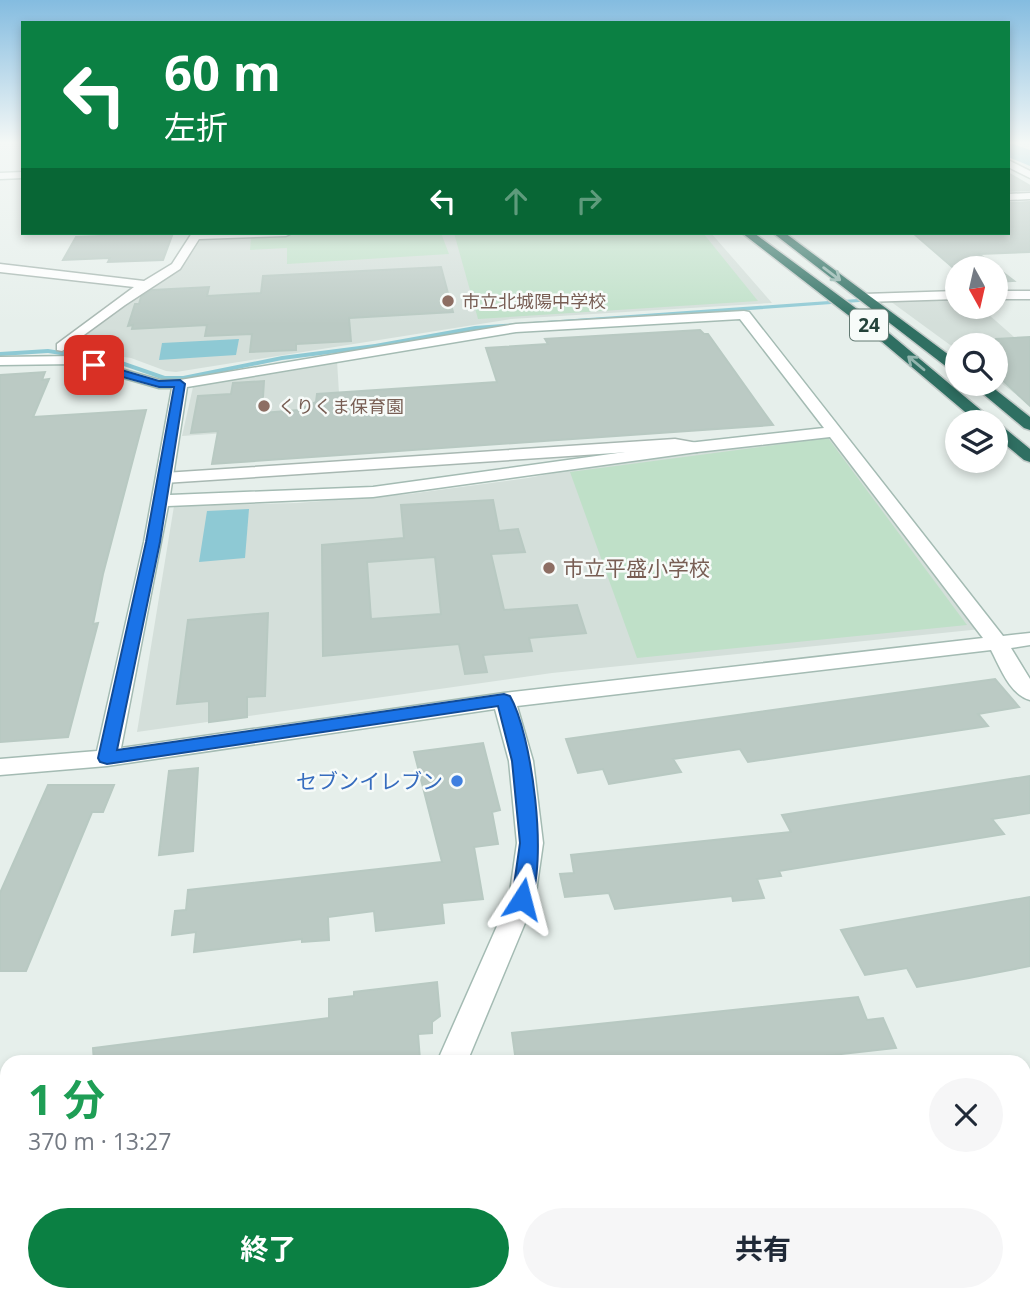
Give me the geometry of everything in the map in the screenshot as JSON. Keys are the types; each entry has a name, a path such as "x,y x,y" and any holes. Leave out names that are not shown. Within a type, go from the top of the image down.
{"highway":[{"name":"24","path":"750,235 879,332 973,410"},
{"name":"24","path":"781,235 945,359"},
{"path":"993,396 1030,425"},
{"path":"1008,439 1030,457"}],"street":[{"path":"62,347 120,302 176,266 196,235"},
{"path":"0,268 147,285"},
{"path":"864,298 945,295"},
{"path":"1008,295 1030,295"},
{"path":"0,361 75,360 159,384 180,384 516,328 744,315 998,642 1014,675 1030,694"},
{"path":"107,758 139,611 180,384"},
{"path":"159,501 373,492 697,447 835,432"},
{"path":"164,478 675,444 697,447"},
{"path":"0,767 107,758 504,700 1030,639"},
{"path":"455,1055 522,899 530,843 521,761 504,700"}],"shaded area":[{"name":"市立北城陽中学校","path":"284,235 713,235 772,303 511,319 176,372 131,358 81,351 78,348 77,341 129,299 186,262 201,239"},
{"path":"945,299 945,319 994,319 1030,351 1022,399 1008,388 1008,333 945,333 945,341 890,301"},
{"name":"くりくま保育園","path":"337,361 341,425 182,436 193,387"},
{"name":"市立平盛小学校","path":"832,436 981,629 552,673 137,732 174,506 298,503 409,494 528,478 605,463"}],"green space":[{"path":"442,235 449,254 287,264 287,248 250,250 251,237"},
{"path":"455,235 705,235 758,301 478,319"},
{"path":"828,438 967,625 637,658 570,472"}],"water":[{"path":"239,339 236,355 159,360 162,343"},
{"path":"249,509 245,558 199,562 207,511"}],"building":[{"path":"1010,203 1030,203 1030,252 945,256 945,261 915,235 1010,235"},
{"path":"172,235 163,260 63,260 76,237"},
{"path":"441,267 453,312 349,318 351,341 296,344 296,350 250,352 252,334 205,336 207,325 132,329 133,325 128,326 135,304 139,304 141,297 152,290 209,287 207,296 261,293 263,276"},
{"path":"700,330 708,334 773,425 212,464 218,431 191,433 198,396 231,394 233,383 264,381 262,413 299,410 316,402 317,394 497,382 486,348 548,344 545,339"},
{"path":"1030,337 1030,406 1008,385 1008,338"},
{"path":"45,372 42,380 49,379 33,417 146,410 103,574 93,624 98,623 68,737 0,742 0,375"},
{"path":"493,500 499,531 518,529 525,552 491,554 504,610 577,605 586,633 529,638 532,651 483,655 487,672 465,674 459,644 323,656 322,545 404,538 401,505","holes":["435,557 441,614 371,619 367,562"]},
{"path":"268,613 265,696 247,697 247,717 209,722 209,701 177,704 188,620"},
{"path":"995,679 1019,707 978,714 988,726 748,762 740,749 673,759 681,772 609,784 603,769 578,773 566,739"},
{"path":"483,743 500,810 492,812 498,844 474,847 483,899 442,903 444,923 376,931 374,911 328,917 329,940 302,942 302,939 194,952 196,932 172,935 175,911 186,910 188,890 442,862 414,752"},
{"path":"198,768 193,851 159,855 169,771"},
{"path":"1030,776 1030,813 992,819 1004,834 779,871 781,876 757,879 764,898 733,901 732,896 615,909 609,893 565,897 560,874 574,873 571,855 791,832 782,815"},
{"path":"48,785 114,785 103,812 92,812 26,971 0,971 0,893"},
{"path":"1030,897 1030,966 969,978 917,987 907,968 865,975 841,930"},
{"path":"437,982 440,1016 432,1022 432,1033 418,1034 420,1055 94,1055 93,1048 329,1018 329,999 354,996 354,992"},
{"path":"858,997 867,1020 883,1018 896,1048 833,1055 515,1055 512,1033"}],"waterway":[{"path":"0,354 48,351 119,362 164,378 183,378 282,358 375,346 475,328 871,300"}],"place":[{"name":"市立北城陽中学校","path":"448,301"},
{"name":"くりくま保育園","path":"264,406"},
{"name":"市立平盛小学校","path":"549,568"},
{"name":"セブンイレブン","path":"457,781"}],"route":[{"path":"94,365 159,384 180,384 153,542 107,758 504,700 521,761 530,843 522,899"}]}
